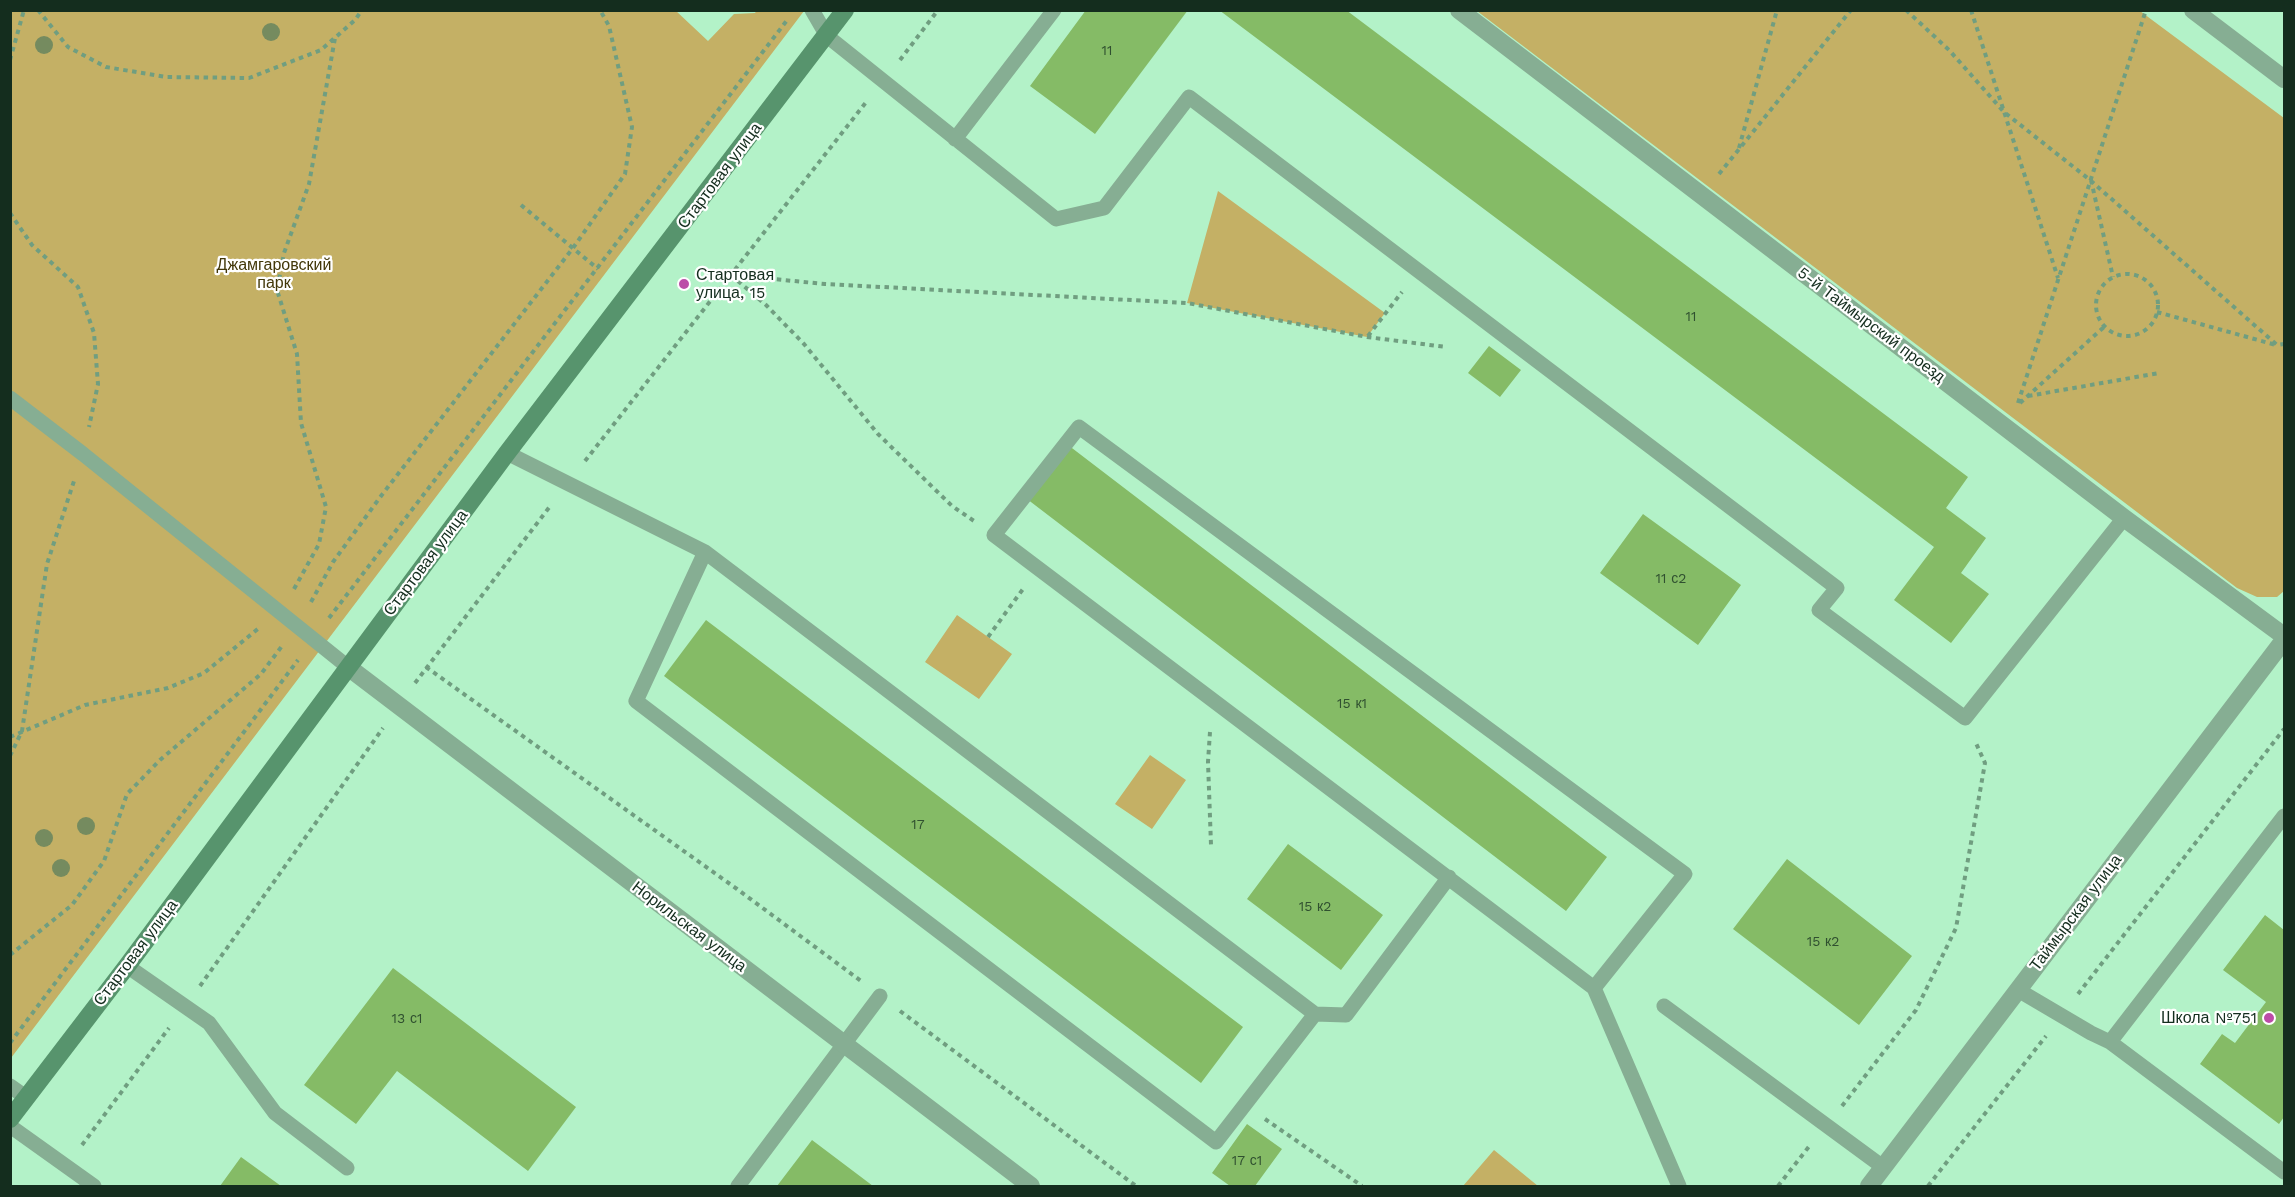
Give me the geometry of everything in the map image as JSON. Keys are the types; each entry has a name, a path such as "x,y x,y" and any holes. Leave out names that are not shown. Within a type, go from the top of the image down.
{"street":[{"name":"Стартовая улица","path":"10,1119 128,966 507,453 846,10"},
{"name":"5-й Таймырский проезд","path":"1459,10 2284,638"},
{"path":"2193,10 2284,79"},
{"name":"Таймырская улица","path":"1869,1186 2284,638"},
{"name":"Норильская улица","path":"348,668 1031,1186"}],"lane":[{"path":"812,10 826,36 1056,219 1104,208 1190,97 1837,588 1819,610 1965,718 2124,518"},
{"path":"956,139 1054,10"},
{"path":"10,398 83,454 348,668"},
{"path":"1594,988 1684,874 1079,427 994,535 1594,988 1679,1186"},
{"path":"507,453 705,552 1315,1014 1346,1015 1449,877"},
{"path":"705,552 636,700 1216,1142 1315,1014"},
{"path":"2110,1042 2284,816"},
{"path":"128,966 209,1023 275,1113 347,1168"},
{"path":"2018,990 2110,1042 2284,1172"},
{"path":"738,1186 880,996"},
{"path":"1665,1006 1884,1167"},
{"path":"10,1086 27,1098"},
{"path":"10,1126 94,1186"}],"path":[{"path":"10,60 24,10"},
{"path":"38,10 68,47 106,67 166,77 249,78 321,50 356,20 362,10"},
{"path":"10,954 72,905 104,861 127,794 160,760 261,674 297,627 333,562 367,515 573,248 625,174 632,127 609,26 600,10"},
{"path":"10,1043 313,639 794,10"},
{"path":"66,1166 185,1006 426,667 938,10"},
{"path":"1738,151 1777,10"},
{"path":"1702,196 1851,10"},
{"path":"1906,10 1949,50 2004,112 2090,180 2277,345"},
{"path":"1971,10 2059,279"},
{"path":"2104,327 2017,406 2146,10"},
{"path":"10,737 85,705 168,688 204,673 279,611 302,576 318,543 326,507 301,423 297,354 277,290 284,253 309,184 335,38"},
{"path":"2090,180 2114,276"},
{"path":"521,205 598,269"},
{"path":"10,213 32,244 78,287 94,333 98,384 83,454 46,564 22,731 10,756"},
{"path":"1367,337 1418,270"},
{"path":"2134,274 2145,279 2152,286 2157,297 2157,312 2150,327 2132,337 2112,333 2098,320 2095,300 2098,291 2114,276 2134,274"},
{"path":"731,275 825,284 1187,303 1367,337 1446,347"},
{"path":"731,275 766,305 804,344 878,434 952,506 994,535"},
{"path":"2157,312 2277,345 2284,344"},
{"path":"2028,396 2159,373"},
{"path":"988,637 1038,568"},
{"path":"426,667 737,889 1136,1186"},
{"path":"1211,698 1208,762 1211,845"},
{"path":"1778,1186 1916,1010 1956,928 1985,763 1965,718"},
{"path":"1928,1186 2284,729"},
{"path":"1244,1105 1362,1186"}],"green space":[{"name":"Джамгаровский парк","path":"675,10 708,41 734,14 755,13 757,10 804,11 11,1058 11,11"},
{"path":"1477,11 2140,11 2284,118 2284,591 2277,597 2257,597 2237,588"},
{"path":"1218,191 1385,313 1367,337 1187,303"},
{"path":"957,615 1012,654 979,699 925,662"},
{"path":"1150,755 1186,780 1152,829 1115,804"},
{"path":"1494,1150 1538,1186 1463,1186"}],"building":[{"path":"1086,10 1188,10 1095,134 1030,86"},
{"path":"1219,10 1346,10 1968,477 1946,508 1986,538 1961,573 1989,594 1951,643 1894,600 1934,547"},
{"path":"1489,346 1521,370 1500,397 1468,373"},
{"path":"1068,445 1607,857 1566,911 1027,499"},
{"path":"1643,514 1741,585 1698,645 1600,573"},
{"path":"706,620 1243,1027 1201,1083 664,676"},
{"path":"1288,844 1383,915 1341,970 1247,899"},
{"path":"1787,859 1912,956 1859,1025 1733,929"},
{"name":"Школа №751","path":"2265,915 2284,930 2284,1117 2279,1124 2200,1064 2222,1034 2235,1043 2266,1002 2223,970"},
{"path":"393,968 576,1107 528,1171 397,1071 356,1124 304,1085"},
{"path":"1247,1124 1282,1149 1255,1186 1230,1186 1212,1173"},
{"path":"812,1140 873,1186 777,1186"},
{"path":"241,1157 281,1186 220,1186"}],"place":[{"name":"Стартовая улица, 15","path":"684,284"},
{"name":"Школа №751","path":"2269,1018"}]}
